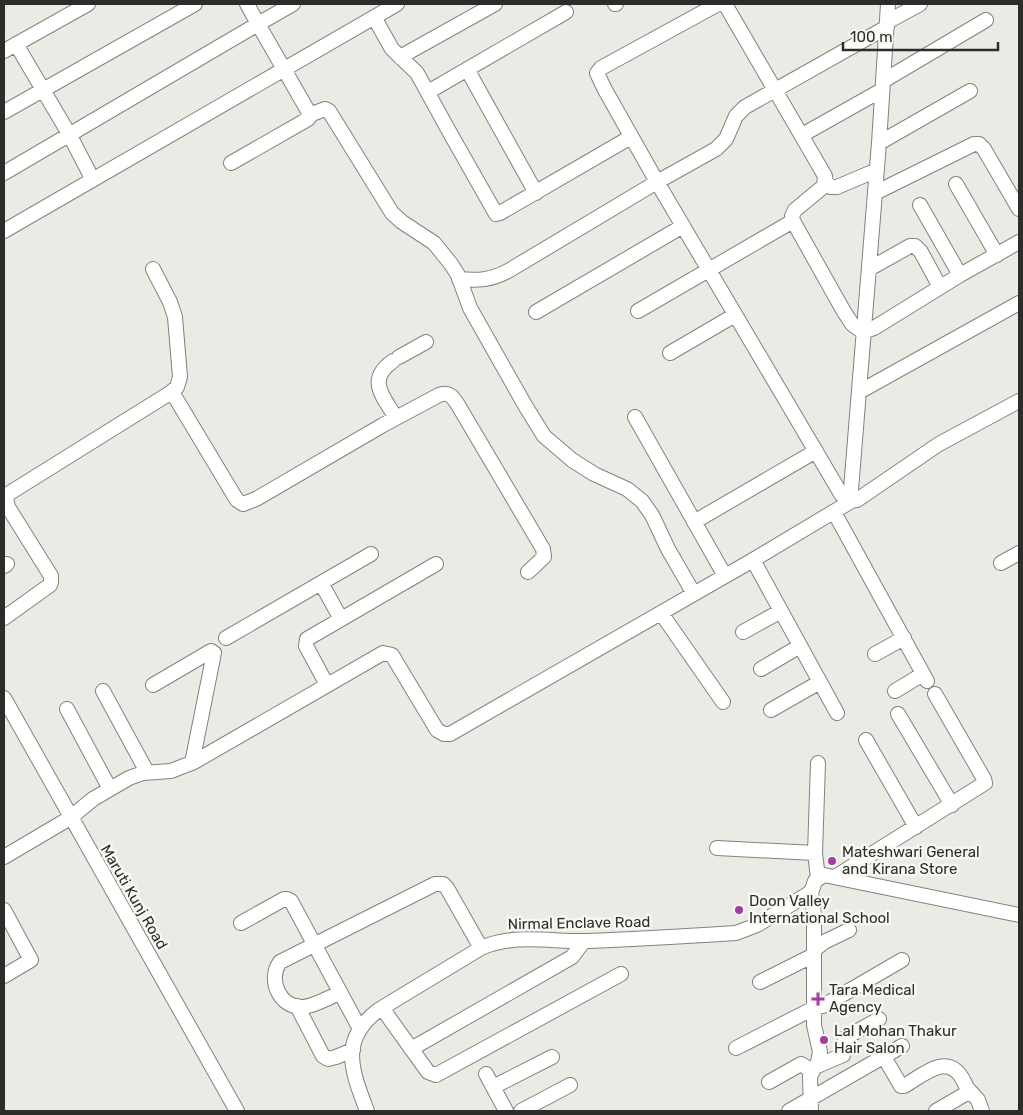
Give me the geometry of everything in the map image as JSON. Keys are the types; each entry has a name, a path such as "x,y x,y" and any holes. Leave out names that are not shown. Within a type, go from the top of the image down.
{"street":[{"path":"88,4 10,48 43,89 93,180"},
{"path":"4,112 195,4"},
{"path":"247,4 308,111 312,114"},
{"path":"4,173 293,4"},
{"path":"4,231 397,4"},
{"path":"400,57 495,4"},
{"path":"718,4 598,70 597,73 631,137 709,271 841,494 850,502"},
{"path":"725,4 823,172 824,186 795,210 792,216 793,221 843,310 852,324 862,332"},
{"path":"850,502 862,332 877,170 888,4"},
{"path":"459,279 481,281 499,276 722,145 740,110 920,4"},
{"path":"428,92 566,12"},
{"path":"374,17 392,49 418,73 494,213 500,213 631,137"},
{"path":"802,135 986,20"},
{"path":"467,69 536,192"},
{"path":"879,143 970,91"},
{"path":"231,163 312,114 325,108 329,111 392,213 440,249 456,271 464,294 475,316 544,436 572,460 594,474 627,489 642,501 652,515 668,549 694,594"},
{"path":"875,193 974,144 979,144 984,149 1019,209"},
{"path":"825,182 831,187 837,187 877,170"},
{"path":"956,184 996,254"},
{"path":"920,205 960,275"},
{"path":"638,311 793,221"},
{"path":"536,312 683,226"},
{"path":"862,332 874,328 960,275 1019,242"},
{"path":"869,268 910,246 914,246 921,252 940,287"},
{"path":"4,618 50,585 52,580 8,507 6,498 8,494 172,392 178,384 180,378 176,324 170,302 153,269"},
{"path":"858,392 1019,303"},
{"path":"670,353 735,315"},
{"path":"396,418 380,390 378,382 382,370 396,359 426,342"},
{"path":"172,392 237,500 243,504 256,499 439,395 443,393 451,395 543,549 544,557 528,572"},
{"path":"4,857 70,818 110,788 129,778 147,772 171,770 192,763 377,655 390,654 437,730 444,734 450,734 753,560 850,502 857,500 945,441 1019,401"},
{"path":"635,417 725,576"},
{"path":"694,522 816,451"},
{"path":"834,512 925,677 894,690"},
{"path":"1001,563 1019,553"},
{"path":"226,638 371,554"},
{"path":"753,560 837,713"},
{"path":"327,684 306,643 307,640 436,564"},
{"path":"320,583 341,619"},
{"path":"743,632 781,611"},
{"path":"661,613 723,702"},
{"path":"874,654 904,638"},
{"path":"761,668 800,646"},
{"path":"152,685 211,651 214,653 192,763"},
{"path":"771,710 820,682"},
{"path":"103,691 147,772"},
{"path":"835,877 952,805 985,782 935,694"},
{"name":"Maruti Kunj Road","path":"4,698 237,1111"},
{"path":"68,709 110,788"},
{"path":"898,714 952,805"},
{"path":"866,740 916,827"},
{"path":"810,1106 810,1082 820,1052 814,1025 814,907 812,892 818,878 815,853 818,763"},
{"path":"717,848 815,853"},
{"path":"818,878 824,875 835,877 1019,915"},
{"path":"340,993 305,1007 289,1004 282,998 276,987 274,979 275,970 280,962 439,883 447,888 481,948"},
{"name":"Nirmal Enclave Road","path":"367,1111 353,1073 354,1042 360,1029 370,1016 481,948 513,939 584,941 736,933 757,925 812,892"},
{"path":"241,923 287,898 291,900 360,1029"},
{"path":"4,910 30,960 4,976"},
{"path":"760,982 814,952 824,942 849,930"},
{"path":"411,1049 572,957 584,941"},
{"path":"736,1048 814,1008 824,1006 902,960"},
{"path":"382,1008 428,1072 433,1075 439,1074 621,974"},
{"path":"297,1006 323,1056 328,1059 353,1050"},
{"path":"769,1082 801,1064 813,1069 843,1055 845,1038 879,1018"},
{"path":"788,1111 810,1106 902,1046"},
{"path":"493,1087 552,1056"},
{"path":"884,1057 901,1086 931,1070 944,1066 955,1069 978,1100 982,1111"},
{"path":"486,1074 506,1111"},
{"path":"521,1111 570,1085"},
{"path":"936,1111 967,1093 968,1089"}],"place":[{"name":"Mateshwari General and Kirana Store","path":"832,861"},
{"name":"Doon Valley International School","path":"739,910"},
{"name":"Tara Medical Agency","path":"818,999"},
{"name":"Lal Mohan Thakur Hair Salon","path":"824,1040"}]}
